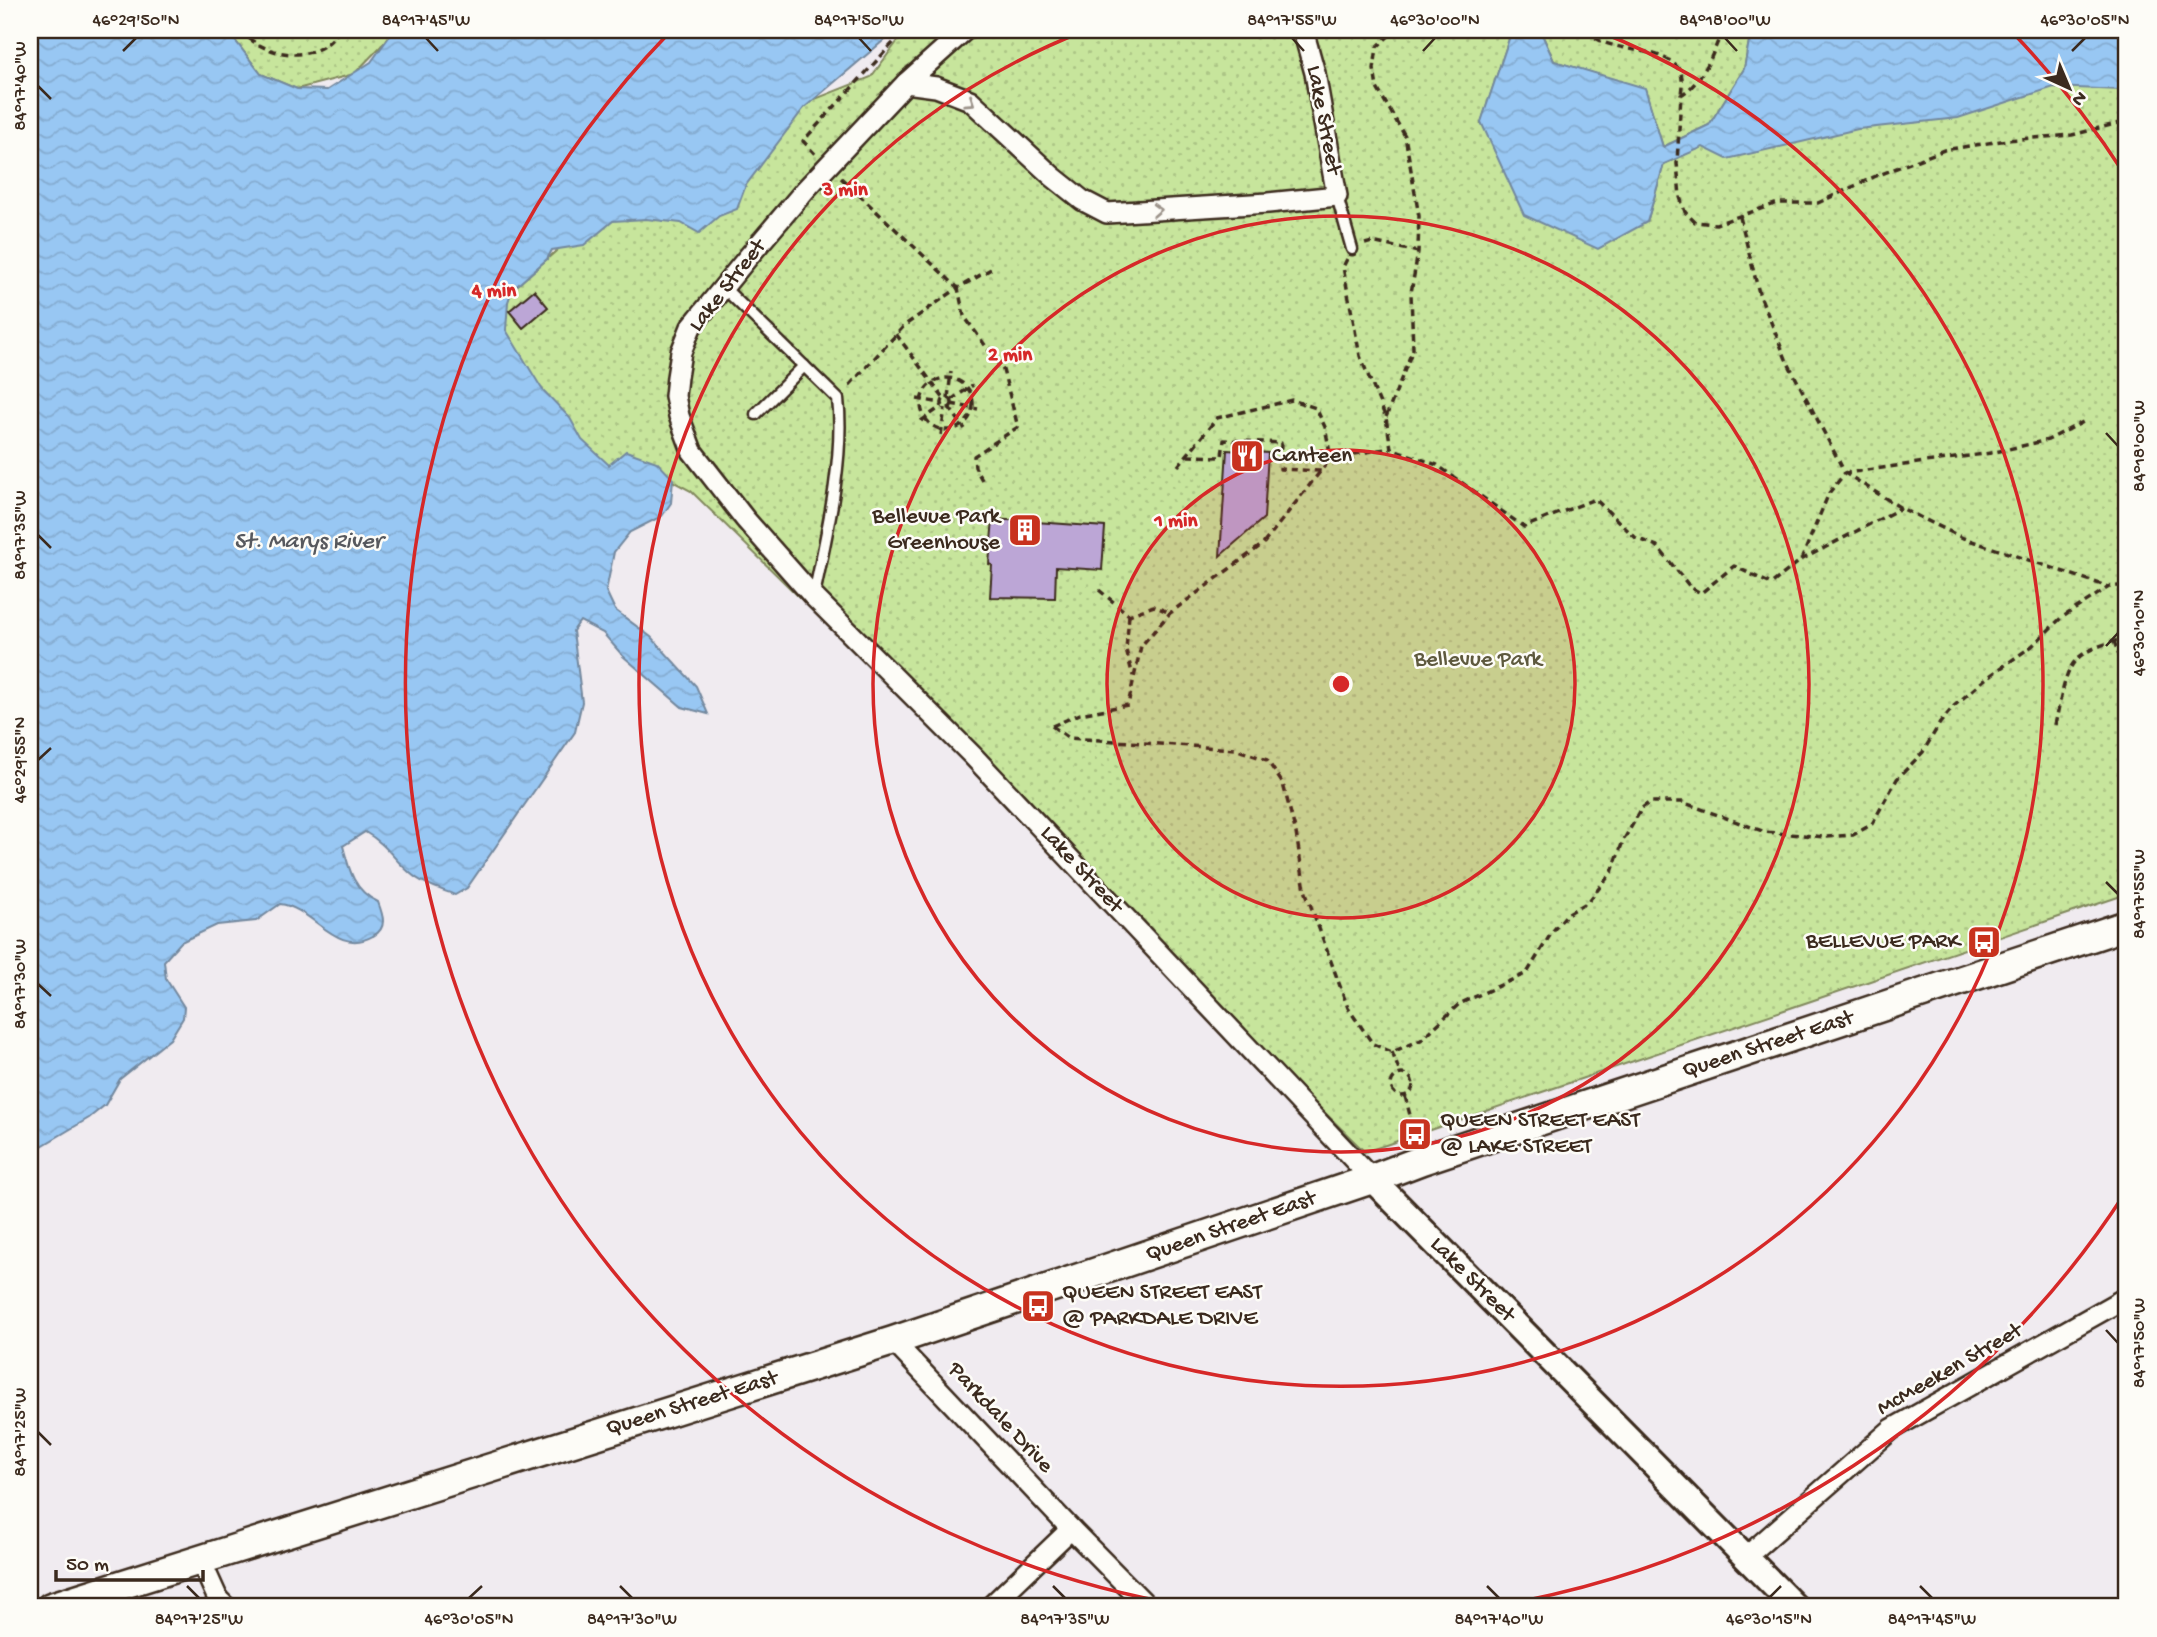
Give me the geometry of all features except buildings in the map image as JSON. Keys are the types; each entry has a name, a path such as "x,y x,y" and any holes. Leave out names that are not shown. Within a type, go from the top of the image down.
{"main road":[{"name":"Queen Street East","path":"51,1607 893,1341 1372,1180 1422,1160 2127,925"}],"street":[{"name":"Lake Street","path":"965,30 906,83 828,166 691,327 681,352 676,396 679,416 692,451 745,519 813,596 973,756 1372,1180 1795,1607"},
{"name":"Lake Street","path":"906,83 936,87 970,100 1052,176 1082,200 1107,213 1338,196 1315,73 1303,30"},
{"name":"McMeeken Street","path":"1746,1557 1892,1429 2127,1297"},
{"name":"Parkdale Drive","path":"893,1341 1071,1530 1149,1607"},
{"path":"990,1607 1071,1530"},
{"path":"200,1559 218,1599 226,1607"}],"lane":[{"path":"1338,196 1352,249"},
{"path":"723,287 838,399 841,424 828,528 813,596"},
{"path":"755,414 804,366"}],"path":[{"path":"240,30 262,47 278,53 299,55 327,44 339,30"},
{"path":"905,30 803,141 958,288 964,316 1003,370 1018,427 974,456 975,467 982,480"},
{"path":"1386,418 1412,349 1411,293 1419,251 1419,216 1405,136 1377,88 1374,69 1377,47 1395,30"},
{"path":"1586,30 1600,41 1654,54 1679,68 1682,76 1678,120 1679,197 1685,212 1695,222 1716,223 1778,203 1818,203 1876,176 1944,150 2007,140 2072,135 2127,121"},
{"path":"1681,95 1710,60 1722,30"},
{"path":"1740,217 1759,293 1781,348 1844,473 1901,508 1963,538 2109,587 2127,586"},
{"path":"1391,448 1386,418 1360,356 1343,267 1352,249 1372,242 1419,251"},
{"path":"838,399 896,334 928,307 991,269"},
{"path":"896,334 964,427"},
{"path":"942,432 951,372"},
{"path":"950,378 970,387 976,408 964,427 942,432 923,420 919,400 931,382 950,378"},
{"path":"923,420 970,387"},
{"path":"919,400 976,408"},
{"path":"1178,466 1217,418 1292,400 1316,408 1325,427 1331,458"},
{"path":"1801,560 1829,493 1844,473 1992,453 2048,440 2083,422"},
{"path":"1186,456 1222,457 1224,440 1282,443 1280,469 1321,471"},
{"path":"1901,508 1801,560 1771,584 1734,566 1701,593 1691,588 1657,546 1636,538 1595,499 1524,527 1437,465 1391,448 1331,458 1263,544 1170,613 1141,646 1128,705 1080,714 1052,726 1069,738 1235,749 1267,760 1283,784 1296,833 1305,890 1348,1008 1373,1044 1392,1052 1421,1040 1459,1004 1527,974 1552,932 1567,914 1588,902 1612,872 1623,841 1642,808 1650,802 1682,802 1765,832 1826,837 1853,835 1863,830 1871,824 1897,779 1923,752 1940,723 1954,706 1984,680 2032,646 2061,618 2109,587"},
{"path":"1099,590 1129,615"},
{"path":"1129,615 1154,606 1170,613"},
{"path":"1129,615 1126,650 1133,678"},
{"path":"2055,725 2075,660 2094,648 2127,637"},
{"path":"2114,641 2127,675"},
{"path":"1392,1052 1400,1073"},
{"path":"1400,1073 1412,1080 1413,1088 1405,1096 1398,1096 1390,1087 1391,1080 1400,1073"},
{"path":"1405,1096 1422,1160"}],"green space":[{"path":"227,30 393,30 354,74 297,89 261,74"},
{"name":"Bellevue Park","path":"906,30 1512,30 1481,123 1647,222 1664,164 1703,146 2127,74 2127,894 1365,1152 691,491 665,477 611,520 491,345 512,290 572,237 752,124 871,77"},
{"path":"1540,30 1751,30 1744,69 1709,125 1663,147 1645,89 1554,61"}],"water":[{"name":"St. Marys River","path":"30,30 227,30 261,74 297,89 327,90 371,62 394,30 896,30 804,108 746,185 737,209 719,216 699,233 681,223 646,219 613,221 584,245 552,250 547,259 512,290 508,302 506,330 542,389 570,418 582,440 609,465 626,451 657,462 673,479 671,503 662,516 630,532 614,552 606,591 615,610 651,637 696,686 708,714 682,707 623,656 603,633 580,621 573,631 582,702 575,732 467,888 455,895 420,880 365,832 343,846 358,886 378,902 383,916 381,929 373,936 360,941 336,936 292,907 280,904 256,921 217,925 181,942 164,961 166,979 184,1007 183,1018 170,1039 120,1079 105,1105 89,1118 30,1153"},
{"path":"1512,30 1540,30 1554,61 1645,88 1663,147 1709,125 1744,69 1751,30 2127,30 2127,88 2054,87 1958,118 1858,129 1727,159 1703,147 1664,164 1647,222 1598,249 1524,215 1481,122"}],"place":[{"name":"Canteen","path":"1247,456"},
{"name":"Bellevue Park Greenhouse","path":"1025,530"},
{"name":"BELLEVUE PARK","path":"1984,942"},
{"name":"QUEEN STREET EAST @ LAKE STREET","path":"1415,1134"},
{"name":"QUEEN STREET EAST @ PARKDALE DRIVE","path":"1038,1306"}]}
